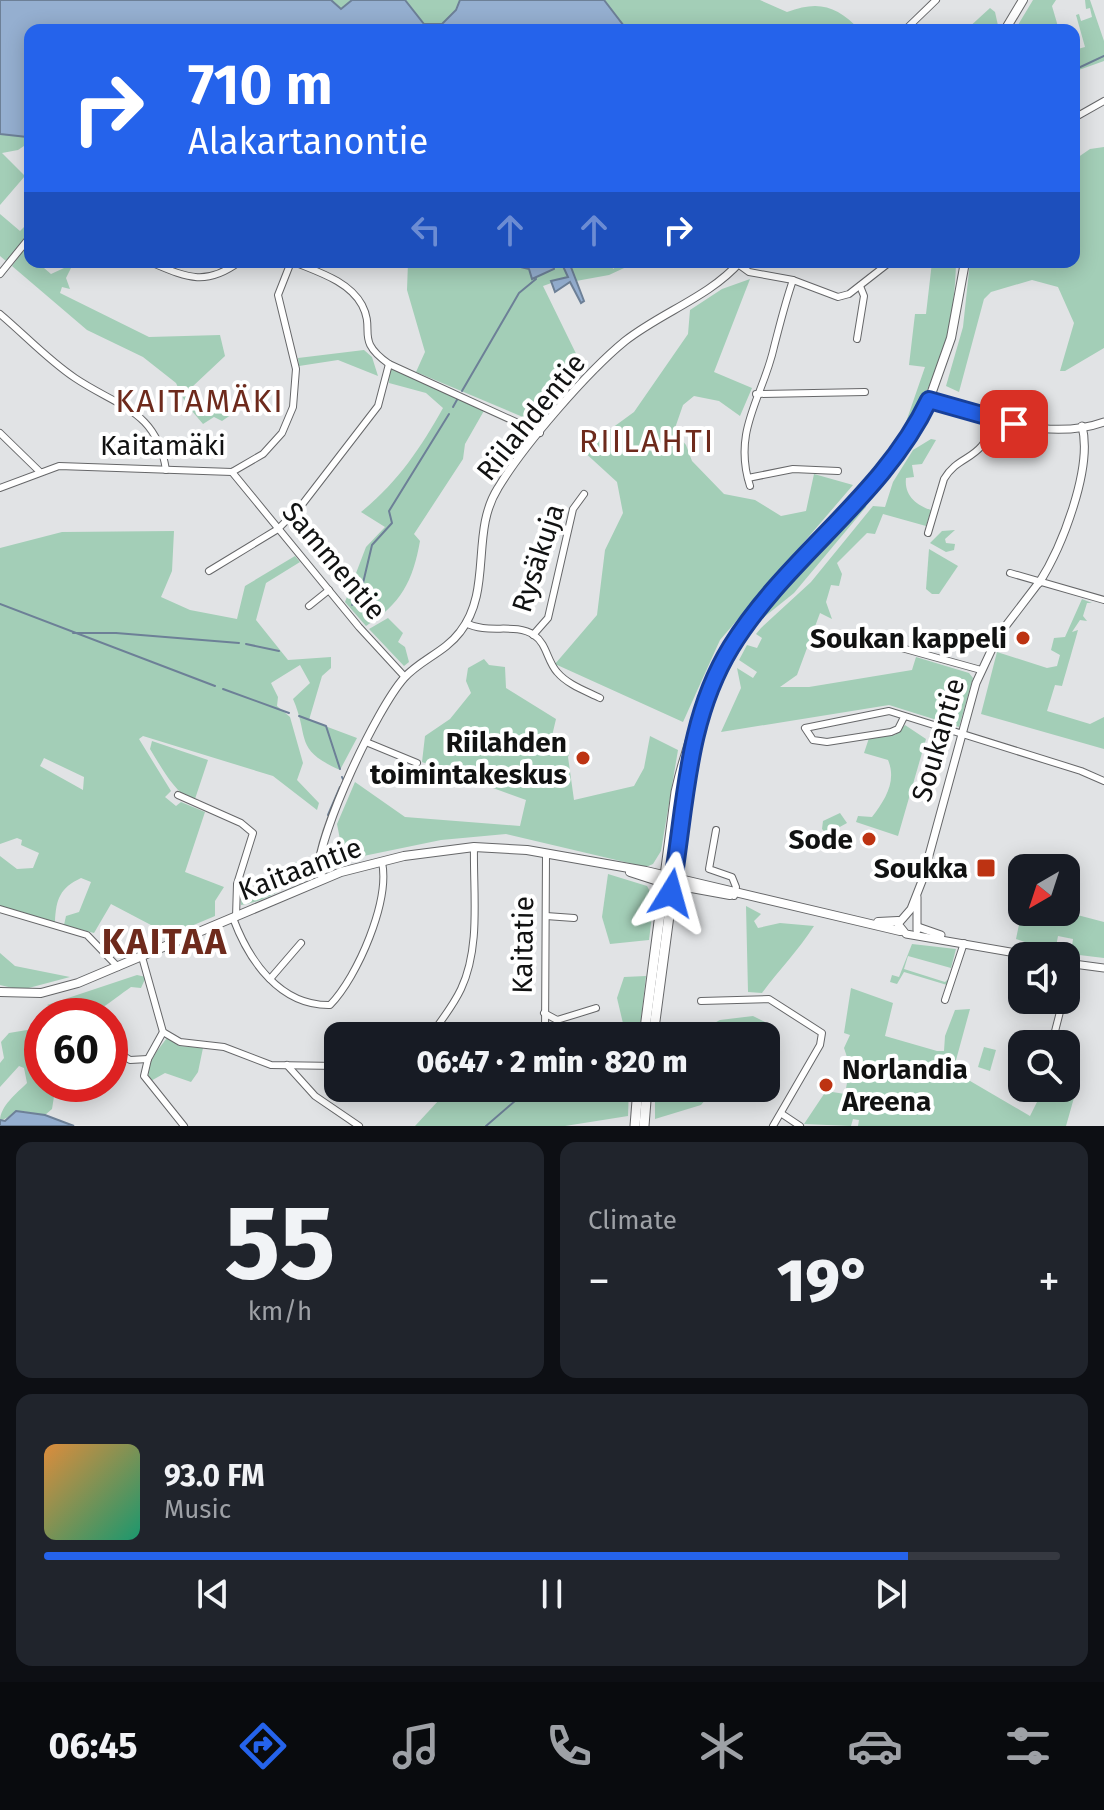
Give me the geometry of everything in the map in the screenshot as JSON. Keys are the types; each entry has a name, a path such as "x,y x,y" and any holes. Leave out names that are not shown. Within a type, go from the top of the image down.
{"main road":[{"path":"1009,24 1023,0"},
{"path":"654,1022 676,792 694,731 715,677 742,630 782,580 867,490 914,428 929,400 951,338 964,268"},
{"name":"Kaitaantie","path":"0,992 41,993 118,967 324,879 435,850 474,847 501,847 546,854 758,897 866,923 899,926"},
{"path":"646,1022 669,880"},
{"path":"635,1126 637,1102"},
{"path":"644,1126 646,1102"}],"street":[{"path":"911,24 936,0"},
{"path":"1080,115 1104,101"},
{"path":"0,274 24,244"},
{"path":"165,268 184,276 202,278 218,276 230,268"},
{"name":"Kaitamäki","path":"0,488 59,466 232,472 271,446 286,426 293,407 296,369 278,295 289,268"},
{"path":"306,268 338,282 356,296 364,310 369,346 389,364 540,433"},
{"name":"Riilahdentie","path":"324,879 326,872 321,857 331,823 381,711 405,677 451,643 466,623 477,599 488,507 497,488 540,433 625,341 720,282 734,268"},
{"path":"746,268 757,275 793,280 838,297 860,286 882,268"},
{"path":"750,486 746,421 793,280"},
{"path":"857,339 864,296 860,286"},
{"path":"0,314 73,376 138,413 154,435 166,470"},
{"path":"209,571 278,529 308,498 372,415 389,364"},
{"path":"756,394 865,392"},
{"path":"929,400 994,419 1040,427 1084,426 1104,420"},
{"path":"928,533 948,471 980,450 994,419"},
{"name":"Soukantie","path":"916,927 917,897 981,670 998,636 1040,581 1063,534 1081,470 1084,426"},
{"path":"0,433 39,471"},
{"path":"748,478 792,469 838,471"},
{"name":"Sammentie","path":"232,472 405,677"},
{"name":"Rysäkuja","path":"533,635 548,618 573,509 584,494"},
{"path":"1010,573 1104,600"},
{"path":"309,606 329,590"},
{"path":"466,623 482,630 523,630 533,635 542,644 557,672 600,698"},
{"path":"898,647 981,670"},
{"path":"904,717 898,729 891,732 827,742 813,740 805,728 889,711 941,725 1104,781"},
{"path":"366,742 417,763"},
{"path":"178,795 252,830 253,840 237,884 234,917 245,944 286,996 330,1005 350,974 375,921 385,887 382,862"},
{"path":"716,830 709,869 732,877 735,893"},
{"path":"439,1022 463,987 470,957 474,847"},
{"name":"Kaitatie","path":"544,1022 546,854"},
{"name":"Soukantie","path":"907,914 917,897"},
{"path":"0,909 87,935 97,941 118,967"},
{"path":"899,926 907,914 916,927"},
{"path":"546,916 574,918"},
{"path":"899,926 916,927 961,942 1008,951"},
{"path":"945,1000 961,942"},
{"path":"270,979 301,943"},
{"path":"142,957 163,1032 180,1042 224,1047 260,1063 324,1066"},
{"path":"1080,965 1104,968"},
{"path":"701,1001 769,999 822,1033 820,1045 773,1126"},
{"path":"544,1013 557,1020 596,1008"},
{"path":"163,1032 148,1059 145,1080 181,1117 184,1126"},
{"path":"128,1059 148,1059"},
{"path":"287,1065 315,1096 359,1126"},
{"path":"782,1114 800,1126"}],"green space":[{"path":"281,0 760,0 787,12 809,6 827,8 853,24 315,24"},
{"path":"1033,0 1056,0 1052,6 1057,24 1019,24"},
{"path":"1085,0 1090,0 1104,41 1104,61 1080,70 1080,48 1085,47 1076,15 1079,14 1081,21 1092,17 1090,8 1086,9"},
{"path":"990,8 995,12 998,24 973,24"},
{"path":"24,71 24,146 2,153 24,177 0,205 0,75"},
{"path":"1104,147 1104,348 1060,371 1074,323 1058,287 1032,280 991,292 984,299 959,392 946,386 963,327 969,268 1080,268 1080,156 1090,149"},
{"path":"0,214 20,231 24,227 24,239 6,261 0,256"},
{"path":"24,249 24,268 44,268 51,274 71,268 66,278 70,289 62,287 60,293 149,337 220,335 225,356 192,387 204,407 235,406 238,410 222,421 214,417 203,424 186,404 176,383 143,357 87,330 12,266"},
{"path":"408,268 564,268 568,277 543,286 584,370 537,423 416,372 425,352 407,290"},
{"path":"570,268 624,268 609,275 576,281"},
{"path":"931,268 956,268 953,304 944,346 929,387 906,422 925,367 909,365 915,314 926,314"},
{"path":"750,279 714,372 752,388 740,416 719,401 694,396 683,405 674,431 686,445 692,461 724,494 755,500 781,516 806,511 814,474 853,485 720,640 683,722 555,664 597,615 605,550 623,513 617,482 582,450 634,412 688,334 690,310 722,289"},
{"path":"364,350 372,357 378,376 338,360 299,366 298,358"},
{"path":"390,368 485,409 465,444 463,459 414,534 420,541 414,568 404,590 388,609 366,626 345,602 366,547 385,527 361,512 407,464 443,408 426,393 389,383"},
{"path":"931,439 936,440 922,464 912,465 914,477 906,478 912,498 931,510 926,526 883,514 875,534 867,533 837,563 842,574 839,586 831,585 826,602 832,619 820,613 797,675 780,687 809,687 912,670 916,657 969,673 973,678 959,727 889,705 721,732 741,688 737,668 753,678 757,672 739,660 747,645 757,648 762,638 756,634 811,582 873,506 885,507 893,482 913,450"},
{"path":"867,502 794,593 758,622 773,601"},
{"path":"955,530 945,539 946,543 955,544 954,550 946,552 930,543 942,531"},
{"path":"174,531 172,571 161,597 190,610 237,619 245,586 295,556 300,562 266,583 256,620 288,660 331,657 331,668 322,676 309,720 357,738 340,770 325,763 309,749 293,699 310,683 300,665 271,683 278,697 277,706 290,717 303,763 297,780 319,803 317,810 273,776 143,736 139,739 171,791 165,797 176,806 181,802 205,812 185,872 224,887 215,901 215,916 170,935 111,904 94,933 64,925 66,916 79,912 91,882 81,878 60,895 55,922 0,906 0,856 17,869 33,868 39,853 21,845 22,840 17,838 0,844 0,548 62,532","holes":["44,758 84,777 83,790 40,766"]},
{"path":"929,549 958,566 939,594 932,594 926,589"},
{"path":"1082,599 1092,603 1087,603 1083,616 1087,621 1080,620 1072,632 1078,630 1062,686 1055,685 1047,711 1090,724 1104,717 1104,749 981,714 997,652 1047,668 1057,666 1060,655 1051,650 1054,638 1065,637"},
{"path":"388,618 403,633 398,642 405,647 409,662 404,666 369,629"},
{"path":"484,659 489,665 505,667 506,688 556,719 552,736 570,752 568,757 574,800 634,786 644,768 650,736 678,750 661,851 653,864 646,867 506,834 441,840 344,860 337,824 355,782 405,817 520,826 526,800 422,762 425,736 450,719 471,693 466,681 468,668"},
{"path":"905,725 926,739 898,836 856,822 858,816 872,817 890,783 888,760 864,753 869,738 895,735"},
{"path":"152,741 208,760 194,802 180,792 169,778 150,749"},
{"path":"840,813 847,823 827,834 822,829 823,821"},
{"path":"296,862 306,863 286,886 262,900 241,905 240,890 267,888"},
{"path":"608,874 647,886 654,899 649,940 610,944 602,917"},
{"path":"746,906 761,914 754,921 758,928 780,923 814,926 762,993 748,992"},
{"path":"1080,916 1104,922 1104,958 1080,955 1080,942 1073,942 1073,939 1058,936 1057,942 1025,942 1016,939 1019,926 1080,926"},
{"path":"912,944 956,949 951,968 908,956 904,969 945,982 948,979 947,985 904,972 897,984 890,982 892,975 899,977"},
{"path":"0,953 15,966 70,977 21,990 0,985"},
{"path":"137,975 146,977 141,988 131,987 116,998 68,998"},
{"path":"646,976 641,1022 623,1022 617,998 624,977"},
{"path":"851,988 893,1003 885,1036 937,1051 944,1051 945,1036 955,1010 970,1009 953,1071 1030,1116 1037,1102 1073,1102 1066,1126 858,1126 859,1120 853,1119 851,1126 804,1124 826,1091 845,1094 850,1066 844,1048 850,1035 844,1033"},
{"path":"753,1016 765,1022 716,1022"},
{"path":"24,1030 24,1068 19,1066 0,1087 0,1063 4,1058 1,1042 9,1033"},
{"path":"167,1038 179,1046 203,1048 198,1072 191,1082 165,1073 149,1082 150,1064"},
{"path":"984,1047 996,1050 990,1071 978,1067"},
{"path":"24,1086 24,1102 53,1102 52,1109 45,1115 21,1111 0,1121 14,1095"},
{"path":"437,1102 628,1102 628,1116 565,1126 415,1126"},
{"path":"655,1102 703,1102 701,1105 655,1119"}],"water":[{"path":"0,0 331,0 341,9 352,0 405,0 424,24 24,24 24,137 0,134"},
{"path":"460,0 604,0 622,24 442,24 456,10"},
{"path":"525,268 554,269 532,279 529,269"},
{"path":"564,268 571,268 584,301 581,303 570,282 555,292 551,281 568,277"},
{"path":"16,1111 45,1115 74,1126 0,1126 0,1120 5,1121"}],"waterway":[{"path":"1080,67 1104,56"},
{"path":"462,391 519,293 536,279"},
{"path":"453,407 458,398"},
{"path":"352,605 359,600 372,545 392,523 389,511 449,414"},
{"path":"0,604 215,686"},
{"path":"73,633 116,633 239,643"},
{"path":"246,644 279,651"},
{"path":"223,689 289,713"},
{"path":"299,716 326,726 340,769"},
{"path":"328,815 340,787"},
{"path":"486,1126 514,1102"}],"place":[{"name":"Soukan kappeli","path":"1023,638"},
{"name":"Riilahden toimintakeskus","path":"583,758"},
{"name":"Sode","path":"869,839"},
{"name":"Soukka","path":"986,868"},
{"name":"Norlandia Areena","path":"826,1085"}],"district":[{"name":"KAITAMÄKI","path":"200,401"},
{"name":"RIILAHTI","path":"647,441"},
{"name":"KAITAA","path":"165,942"}],"route":[{"path":"671,893 694,731 725,657 755,612 886,467 914,428 929,400 1014,424"}]}
